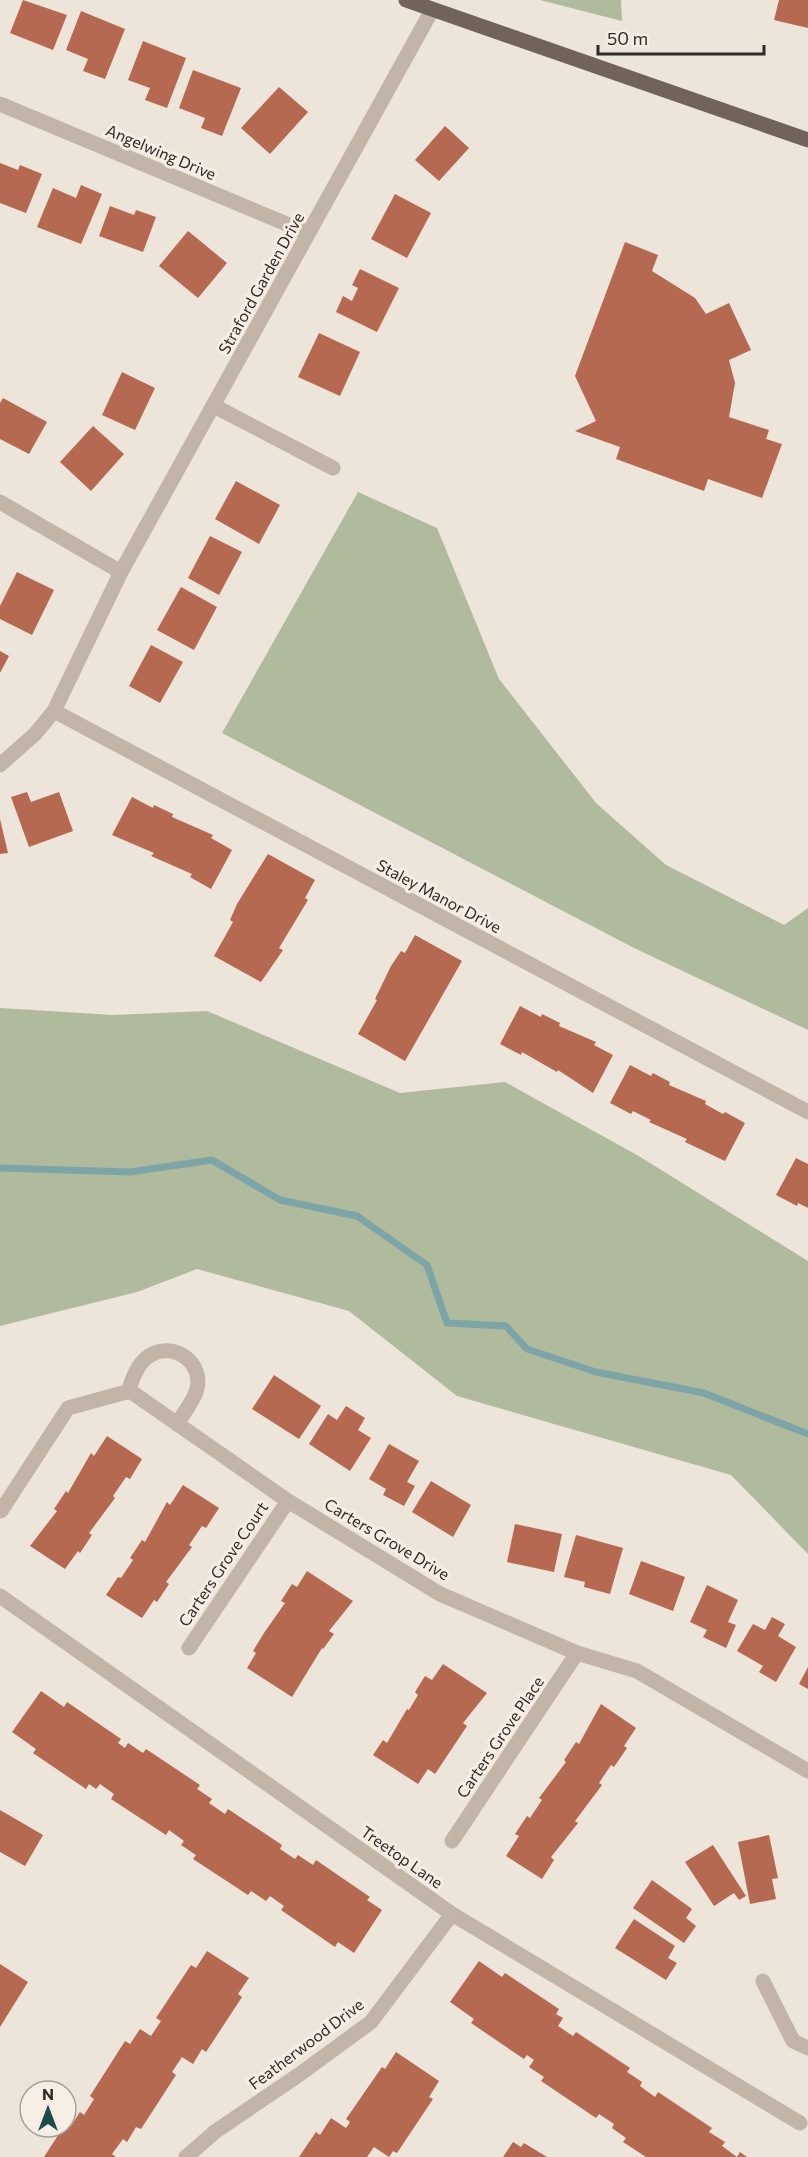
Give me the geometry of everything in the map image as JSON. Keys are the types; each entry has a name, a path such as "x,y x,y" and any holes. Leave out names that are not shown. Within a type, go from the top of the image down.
{"main road":[{"path":"406,0 808,141"}],"street":[{"name":"Straford Garden Drive","path":"0,765 35,734 54,711 121,572 432,10"},
{"name":"Angelwing Drive","path":"0,104 308,233"},
{"path":"214,406 333,468"},
{"path":"0,501 121,572"},
{"name":"Staley Manor Drive","path":"54,711 808,1112"},
{"path":"1,1510 68,1408 128,1392 133,1375 149,1356 169,1350 187,1356 197,1371 196,1390 177,1424"},
{"name":"Carters Grove Drive","path":"128,1392 288,1501 440,1594 577,1653 637,1671 808,1771"},
{"name":"Carters Grove Court","path":"189,1648 288,1501"},
{"name":"Treetop Lane","path":"0,1596 452,1914 800,2123"},
{"name":"Carters Grove Place","path":"452,1841 577,1653"},
{"name":"Featherwood Drive","path":"186,2157 216,2131 371,2022 452,1914"},
{"path":"763,1981 793,2041 808,2048"}],"green space":[{"path":"540,0 621,0 622,21"},
{"path":"358,492 437,528 499,679 596,803 666,865 784,925 808,908 808,1030 634,948 222,733"},
{"path":"0,1008 113,1015 207,1011 400,1093 505,1082 637,1155 808,1261 808,1554 731,1475 457,1396 349,1311 197,1269 137,1292 0,1326"}],"building":[{"path":"23,0 67,15 53,50 10,33"},
{"path":"779,0 808,0 808,28 774,20"},
{"path":"81,11 125,29 105,79 83,71 88,59 66,50"},
{"path":"143,41 186,58 167,108 145,100 150,88 128,80"},
{"path":"193,70 241,88 222,136 201,128 205,118 179,108"},
{"path":"279,87 308,112 270,154 241,128"},
{"path":"445,126 469,148 439,181 415,160"},
{"path":"0,163 18,170 20,165 42,174 26,213 0,203"},
{"path":"81,185 102,194 81,244 37,227 53,188 76,198"},
{"path":"395,194 431,213 407,258 371,239"},
{"path":"110,206 134,215 136,210 156,217 143,252 99,236"},
{"path":"188,231 227,263 198,298 159,266"},
{"path":"625,242 658,255 652,271 695,298 706,314 729,303 751,350 729,360 735,383 729,417 769,430 766,439 782,444 762,498 708,479 704,491 616,459 620,447 575,431 596,421 575,376"},
{"path":"360,269 399,288 377,332 336,312 343,296 352,301 358,288 352,285"},
{"path":"319,333 360,352 340,396 298,377"},
{"path":"122,372 155,388 135,430 102,415"},
{"path":"3,398 47,422 29,454 0,439 0,403"},
{"path":"93,426 124,454 91,491 60,462"},
{"path":"236,481 280,505 259,544 215,519"},
{"path":"210,536 242,552 219,595 188,578"},
{"path":"17,572 54,590 32,635 0,619 0,606"},
{"path":"181,587 217,607 194,650 157,630"},
{"path":"151,645 183,662 160,703 129,686"},
{"path":"0,651 9,656 0,673"},
{"path":"27,792 31,802 59,792 73,831 29,847 11,797"},
{"path":"132,797 153,808 154,805 173,814 172,817 213,835 211,838 232,850 211,889 190,877 192,874 151,856 154,853 112,835"},
{"path":"0,819 8,853 0,854"},
{"path":"268,854 315,880 305,898 308,900 279,948 283,950 261,982 214,956 233,922 230,920 237,904"},
{"path":"415,935 462,961 405,1061 358,1034 377,1000 375,999 391,966 401,951 405,953"},
{"path":"520,1006 541,1017 542,1014 560,1023 559,1026 596,1042 594,1045 613,1055 593,1093 558,1070 557,1072 522,1052 521,1055 500,1044"},
{"path":"630,1065 651,1076 653,1073 670,1082 669,1085 706,1101 705,1104 745,1123 725,1161 685,1142 687,1139 649,1122 651,1120 633,1111 631,1114 610,1103"},
{"path":"796,1158 808,1164 808,1208 798,1203 797,1206 776,1195"},
{"path":"274,1375 321,1406 299,1439 252,1409"},
{"path":"346,1406 365,1418 358,1430 371,1438 350,1471 309,1444 328,1414 337,1420"},
{"path":"107,1436 142,1459 130,1479 126,1477 113,1496 115,1498 89,1533 92,1535 80,1553 78,1551 65,1569 30,1546 57,1511 54,1509 66,1491 68,1493 91,1453 94,1456"},
{"path":"389,1444 419,1461 407,1482 415,1486 404,1506 383,1495 386,1489 369,1479"},
{"path":"431,1481 471,1505 453,1537 412,1512"},
{"path":"183,1485 219,1508 206,1528 202,1526 189,1545 192,1547 166,1582 169,1584 142,1618 106,1595 133,1560 130,1558 142,1540 145,1542 167,1502 170,1505"},
{"path":"515,1524 562,1534 554,1572 507,1562"},
{"path":"576,1535 623,1548 610,1594 584,1587 585,1582 564,1577"},
{"path":"641,1561 685,1577 673,1611 629,1594"},
{"path":"307,1571 353,1601 329,1631 334,1634 322,1648 292,1697 247,1668 256,1653 253,1651 285,1603 281,1601 292,1584 297,1587"},
{"path":"707,1585 738,1600 728,1622 736,1625 726,1648 703,1637 707,1630 690,1622"},
{"path":"772,1617 785,1624 778,1636 796,1647 776,1682 759,1672 763,1666 737,1651 753,1624 765,1630"},
{"path":"443,1664 487,1693 463,1723 467,1726 435,1774 428,1769 418,1784 373,1755 383,1740 387,1743 407,1709 409,1710 418,1695 415,1692 425,1676 432,1680"},
{"path":"808,1667 808,1689 799,1684"},
{"path":"41,1691 64,1707 67,1702 121,1739 118,1743 125,1748 128,1743 143,1753 146,1749 200,1785 197,1789 212,1799 209,1803 225,1814 228,1809 282,1845 280,1849 295,1859 298,1855 313,1865 316,1860 370,1897 367,1900 382,1910 354,1953 338,1942 335,1947 281,1910 284,1906 270,1896 266,1901 251,1891 248,1895 193,1859 196,1855 181,1845 184,1841 169,1830 166,1835 111,1799 114,1794 100,1784 96,1789 89,1784 86,1789 33,1753 36,1749 12,1732"},
{"path":"601,1704 636,1728 624,1746 627,1748 614,1767 611,1765 599,1783 602,1785 575,1821 578,1823 551,1857 554,1860 542,1879 506,1856 519,1836 515,1834 542,1800 539,1798 566,1762 564,1760 576,1742 579,1744"},
{"path":"0,1810 43,1835 25,1866 0,1852"},
{"path":"769,1835 778,1878 772,1879 776,1899 750,1904 738,1842"},
{"path":"713,1845 746,1896 739,1900 734,1893 714,1906 685,1862"},
{"path":"652,1880 692,1909 686,1918 696,1926 684,1943 633,1908"},
{"path":"634,1919 675,1946 668,1958 677,1963 666,1980 615,1948"},
{"path":"207,1951 249,1978 238,1994 242,1997 206,2052 202,2049 193,2064 182,2057 172,2072 176,2075 141,2129 136,2127 127,2142 123,2139 112,2154 116,2157 44,2157 56,2139 78,2139 78,2115 80,2112 84,2115 94,2099 90,2096 125,2041 130,2044 140,2029 151,2036 161,2021 156,2018 191,1965 196,1968"},
{"path":"479,1961 502,1977 505,1973 559,2009 556,2014 563,2018 558,2026 573,2036 576,2032 630,2068 627,2072 642,2082 640,2086 655,2097 658,2092 712,2128 709,2132 725,2142 722,2146 737,2157 646,2157 623,2142 626,2138 612,2128 614,2124 599,2114 596,2118 541,2081 544,2077 529,2067 534,2060 527,2055 524,2059 471,2023 474,2019 450,2002"},
{"path":"0,1964 28,1982 0,2027"},
{"path":"396,2052 439,2081 429,2097 433,2099 397,2153 393,2151 389,2157 374,2147 367,2157 299,2157 316,2132 320,2135 331,2118 346,2128 350,2122 346,2119 382,2067 385,2069"},
{"path":"513,2142 521,2147 524,2143 547,2157 503,2157"},
{"path":"740,2152 747,2157 737,2157"}],"waterway":[{"path":"0,1168 130,1172 212,1160 280,1200 357,1216 427,1265 447,1323 506,1326 527,1349 596,1372 704,1393 808,1434"}]}
